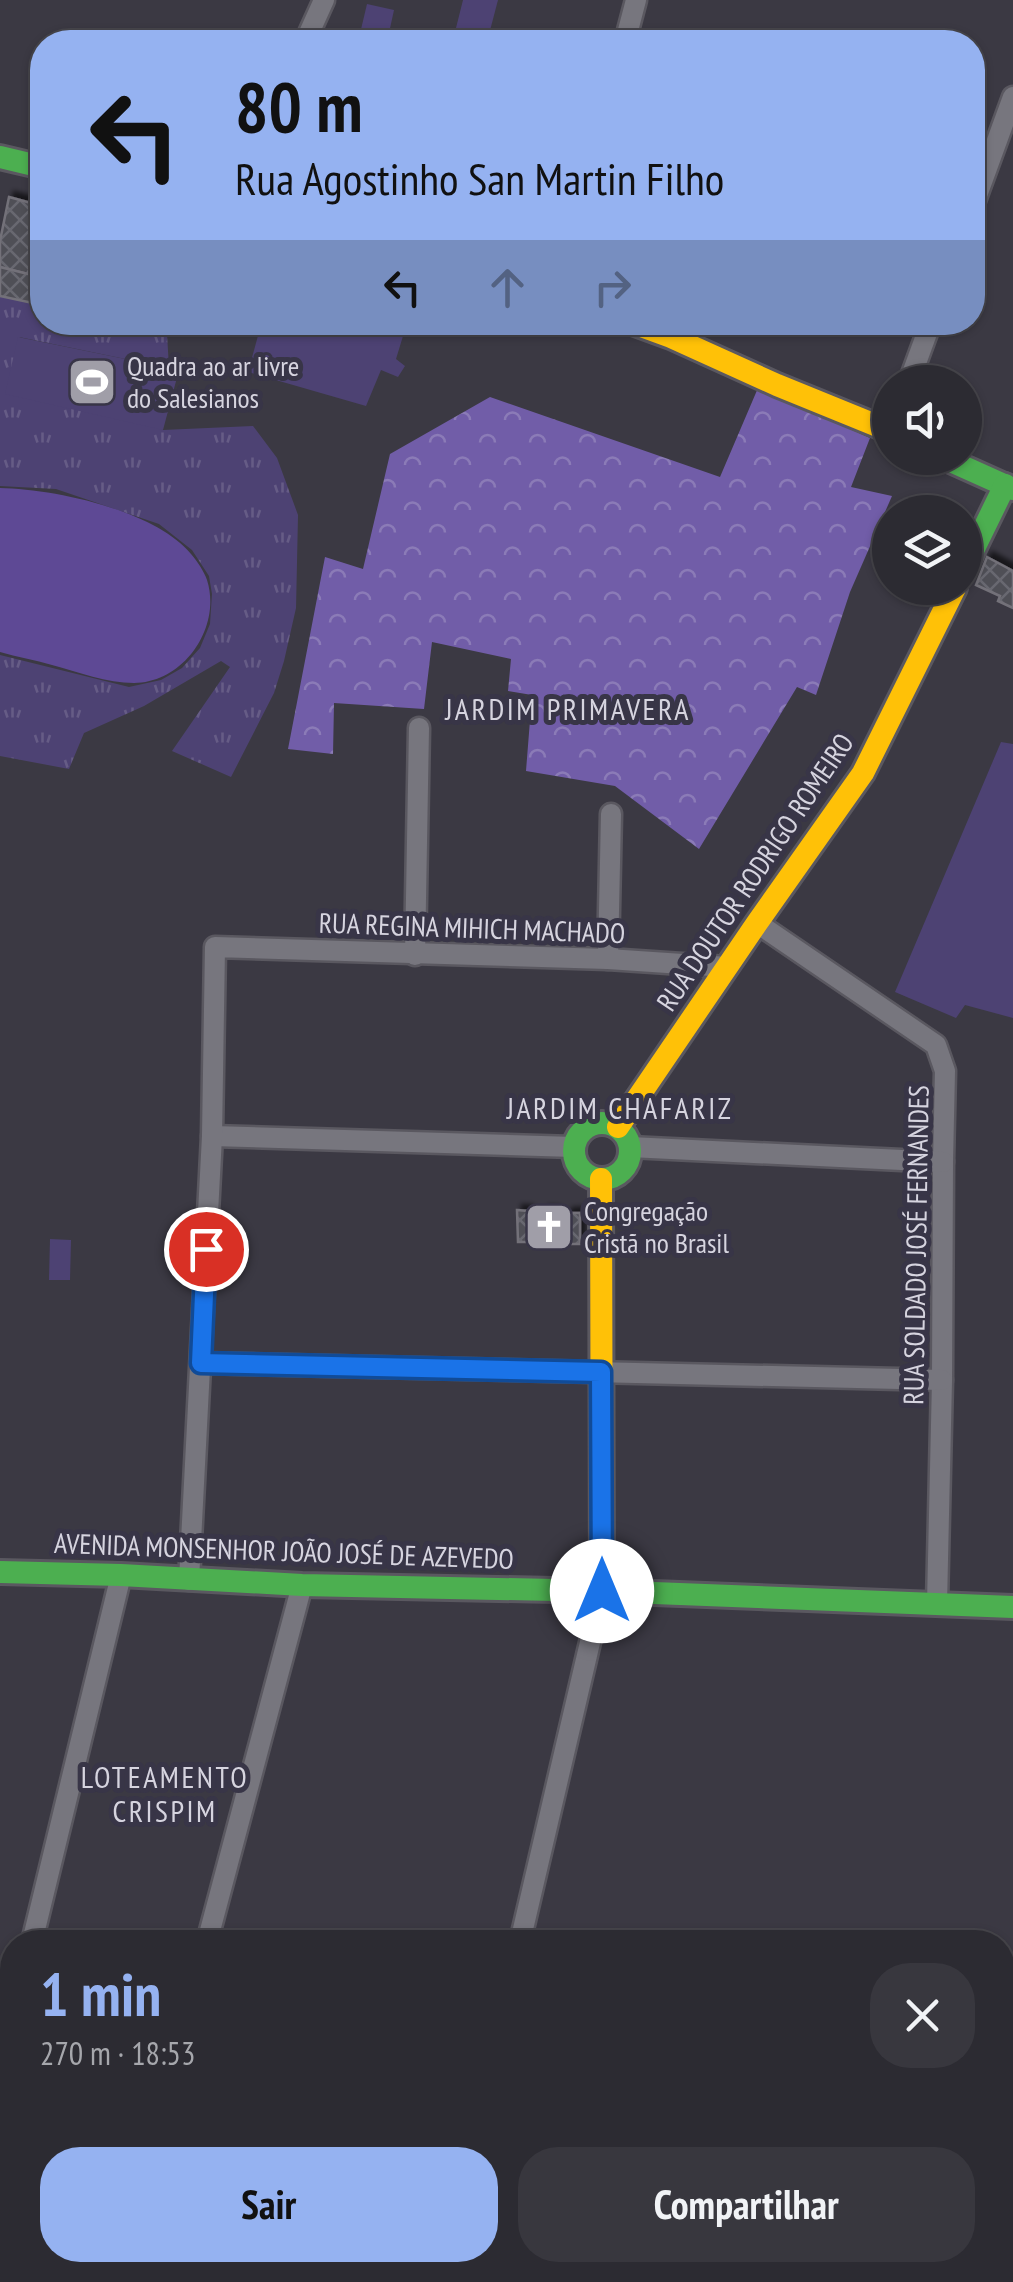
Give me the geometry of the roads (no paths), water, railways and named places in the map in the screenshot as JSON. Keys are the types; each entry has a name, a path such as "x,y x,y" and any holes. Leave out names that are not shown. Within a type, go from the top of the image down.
{"street":[{"path":"310,30 324,0"},
{"path":"628,30 636,0"},
{"path":"985,173 1013,97"},
{"path":"0,156 30,164"},
{"path":"668,335 872,424"},
{"path":"915,365 926,335"},
{"path":"982,475 1009,487 982,536"},
{"name":"RUA DOUTOR RODRIGO ROMEIRO","path":"624,1137 727,967 863,773 947,605"},
{"path":"415,954 419,728"},
{"path":"608,960 612,814"},
{"name":"RUA SOLDADO JOSÉ FERNANDES","path":"757,923 936,1046 945,1072 937,1604"},
{"name":"RUA REGINA MIHICH MACHADO","path":"212,1136 216,947 727,967"},
{"path":"624,1137 628,1163 617,1175 601,1179 586,1174 576,1162 574,1146 580,1134 591,1125 605,1122 624,1137 942,1162"},
{"path":"189,1580 212,1136 574,1146"},
{"path":"523,1930 602,1591 601,1179"},
{"path":"201,1363 942,1380"},
{"name":"AVENIDA MONSENHOR JOÃO JOSÉ DE AZEVEDO","path":"0,1572 986,1607"},
{"path":"35,1930 121,1574"},
{"path":"210,1930 302,1584"},
{"path":"986,1607 1013,1606"},
{"path":"986,1607 1013,1618"}],"place":[{"name":"Quadra ao ar livre do Salesianos","path":"92,382"},
{"name":"Congregação Cristã no Brasil","path":"549,1227"}],"district":[{"name":"JARDIM PRIMAVERA","path":"568,710"},
{"name":"JARDIM CHAFARIZ","path":"620,1109"},
{"name":"LOTEAMENTO CRISPIM","path":"165,1795"}]}
